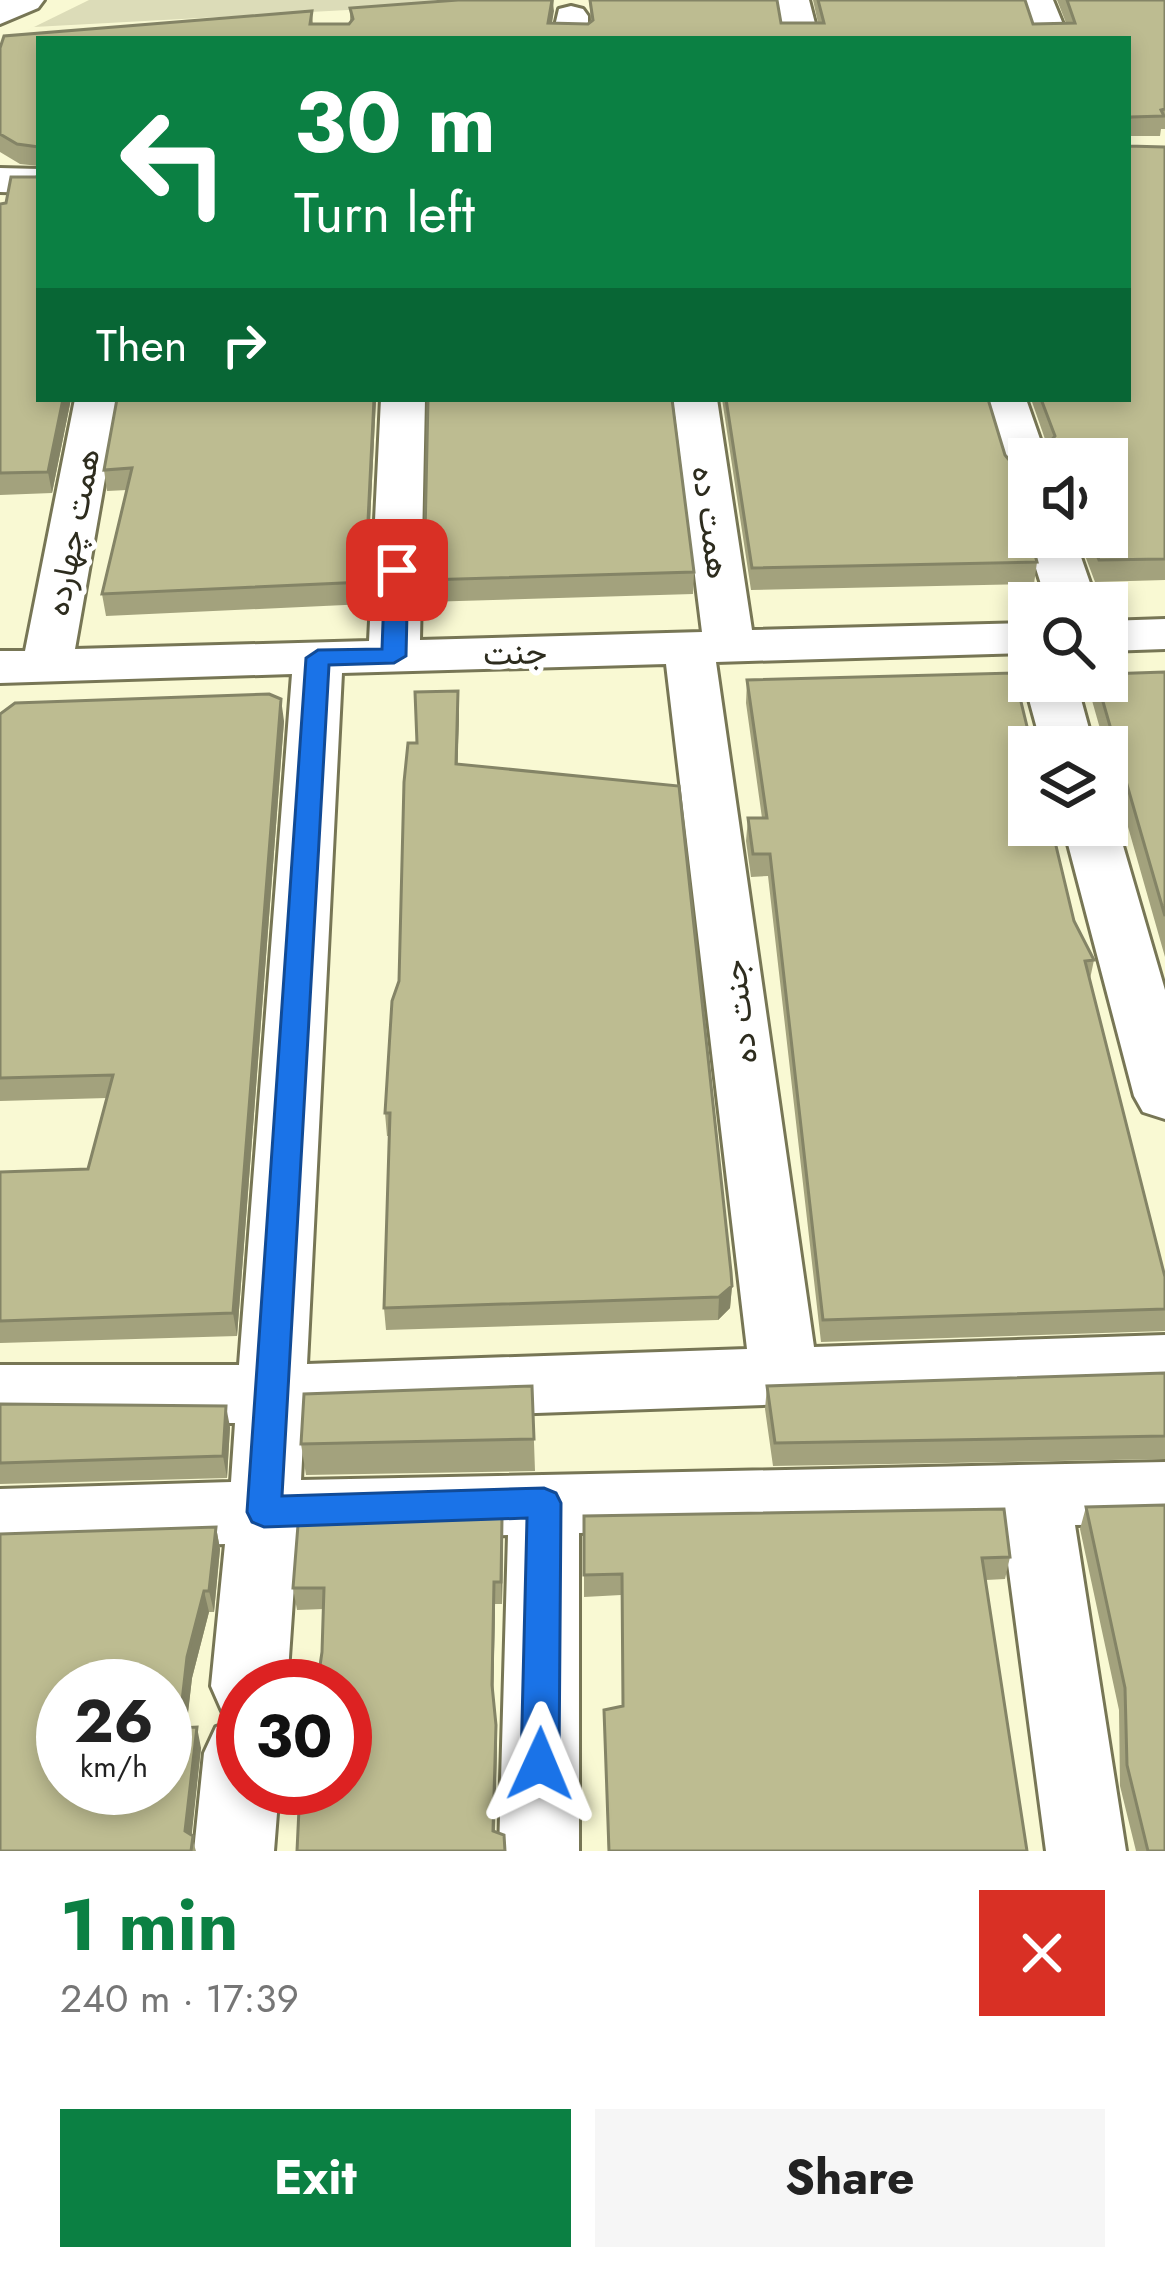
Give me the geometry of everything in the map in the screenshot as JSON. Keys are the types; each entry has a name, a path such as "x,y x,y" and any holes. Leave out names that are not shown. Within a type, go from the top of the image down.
{"street":[{"path":"0,12 23,0"},
{"path":"792,0 800,36"},
{"path":"1036,0 1050,36"},
{"path":"0,180 36,181"},
{"name":"همت چهارده","path":"24,666 96,402"},
{"path":"394,656 403,402"},
{"name":"همت ده","path":"695,402 709,646"},
{"path":"1005,402 1017,438"},
{"path":"1128,635 1165,634"},
{"name":"جنت","path":"24,666 1008,639"},
{"name":"جنت ده","path":"709,646 725,896 784,1378"},
{"path":"251,1659 318,658"},
{"path":"1096,846 1165,1096"},
{"path":"0,1394 271,1394 1165,1364"},
{"path":"0,1520 544,1503 1165,1493"},
{"path":"1035,1497 1086,1851"},
{"path":"539,1851 544,1503"},
{"path":"234,1851 237,1815"}],"green space":[{"path":"89,0 437,0 404,7 34,27"}],"building":[{"path":"458,0 552,0 548,23 588,24 593,20 590,0 777,0 781,23 824,23 818,0 1025,0 1033,24 1075,23 1067,0 1165,0 1165,109 1161,110 1164,116 1131,117 1131,36 36,36 36,147 17,144 0,134 4,36 312,11 310,24 349,24 353,19 350,8"},
{"path":"1131,146 1165,147 1165,559 1098,558 1128,558 1128,438 1053,438 1042,402 1131,402"},
{"path":"11,177 36,177 36,402 62,402 48,472 0,473 0,204 6,203"},
{"path":"116,402 374,402 365,582 102,594 132,468 104,470"},
{"path":"428,402 672,402 694,572 424,580"},
{"path":"726,402 989,402 1008,459 1008,558 1036,558 1037,562 752,568"},
{"path":"1165,672 1165,916 1128,788 1128,726 1110,726 1103,702 1128,702 1128,673"},
{"path":"1008,673 1008,702 1021,702 1027,726 1008,726 1008,846 1056,846 1074,921 1094,960 1085,961 1165,1277 1165,1309 823,1320 770,854 753,854 748,818 767,818 747,680"},
{"path":"458,691 456,764 679,786 731,1272 732,1286 719,1297 384,1308 390,1113 385,1113 392,1001 399,981 408,743 417,743 415,692"},
{"path":"269,694 281,699 233,1313 0,1321 0,1172 88,1169 113,1075 0,1078 0,714 15,703"},
{"path":"1165,1373 1165,1436 775,1443 767,1386"},
{"path":"532,1386 534,1439 301,1444 304,1394"},
{"path":"0,1404 226,1406 223,1456 0,1463"},
{"path":"1165,1505 1165,1851 1148,1851 1127,1765 1125,1688 1086,1507"},
{"path":"1004,1509 1010,1557 982,1558 1027,1851 609,1851 604,1710 623,1706 622,1574 584,1575 584,1516"},
{"path":"502,1518 501,1582 494,1582 493,1831 504,1835 505,1851 297,1851 299,1815 372,1815 372,1659 321,1659 324,1588 293,1588 298,1525"},
{"path":"216,1527 209,1591 204,1591 187,1659 36,1659 36,1815 187,1815 185,1831 193,1836 191,1851 0,1851 0,1534"},
{"path":"192,1727 197,1727 192,1770"}],"route":[{"path":"397,570 394,656 318,658 264,1512 544,1503 540,1764"}]}
